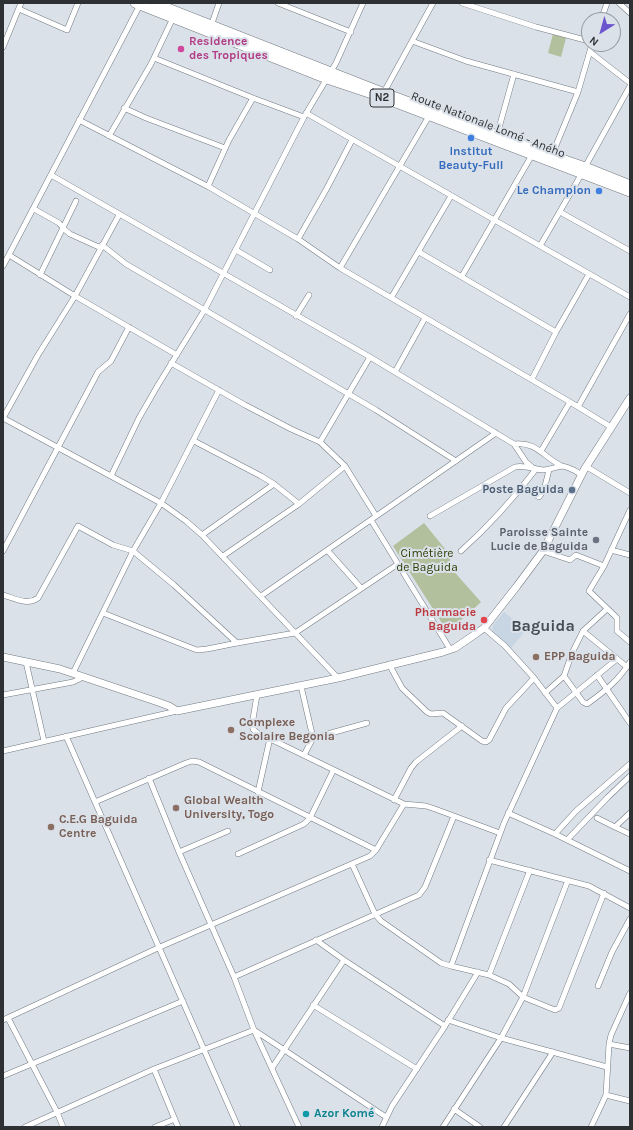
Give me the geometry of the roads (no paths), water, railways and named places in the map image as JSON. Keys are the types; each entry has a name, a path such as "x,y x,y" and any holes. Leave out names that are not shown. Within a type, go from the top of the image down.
{"highway":[{"name":"Route Nationale Lomé - Aného","path":"155,3 429,116 532,155 630,185"},
{"name":"Route Nationale Lomé - Aného","path":"139,4 328,75 384,92 552,155 630,192"}],"street":[{"path":"3,47 21,3"},
{"path":"19,9 67,30 78,3"},
{"path":"211,26 219,3"},
{"path":"278,3 351,32"},
{"path":"111,476 139,418 171,363 205,310 305,115 336,63 363,3"},
{"path":"384,92 433,3"},
{"path":"462,3 536,27 581,39"},
{"path":"618,3 630,13"},
{"path":"3,266 34,209 139,4"},
{"path":"109,136 154,58 173,18"},
{"path":"412,41 466,61 578,92"},
{"path":"552,155 578,92 590,52 630,83"},
{"path":"154,58 253,98 305,115 400,166 630,297"},
{"path":"497,134 514,74"},
{"path":"540,246 630,86"},
{"path":"209,187 226,148 253,98"},
{"path":"124,108 146,118 226,148"},
{"path":"340,268 429,116"},
{"path":"79,120 209,187 298,239 340,268 532,379 611,427"},
{"path":"298,239 352,140"},
{"path":"462,276 532,155"},
{"path":"51,175 370,357 496,433 514,444 526,462 534,468"},
{"path":"391,298 451,196"},
{"path":"40,275 62,227 76,201"},
{"path":"34,209 58,222 70,234 102,246 126,264 348,394 456,460"},
{"path":"560,212 630,251"},
{"path":"119,215 75,296 38,355 3,418 161,503 186,521 202,534 338,678"},
{"path":"236,250 270,270"},
{"path":"419,252 556,332"},
{"path":"9,255 75,296 177,355"},
{"path":"532,379 556,332 589,274"},
{"path":"296,316 309,295"},
{"path":"578,407 630,314"},
{"path":"395,372 425,318"},
{"path":"3,551 98,372 111,361 129,327"},
{"path":"320,442 370,357"},
{"path":"171,363 291,430 320,442 345,466 376,516"},
{"path":"73,673 102,613 194,441 219,390"},
{"path":"3,750 177,711 338,678 389,664 450,650 474,636 484,628 543,551 582,475 630,398"},
{"path":"541,451 570,402"},
{"path":"261,596 328,551 496,433"},
{"path":"194,441 274,484 299,504"},
{"path":"514,444 522,443 531,445 562,466 582,475"},
{"path":"223,556 299,504 345,466"},
{"path":"430,516 515,467 520,466 549,470 562,466"},
{"path":"587,467 630,493"},
{"path":"462,551 483,531 522,486 534,468"},
{"path":"522,486 539,497 544,490 549,470"},
{"path":"202,534 274,484"},
{"path":"630,510 604,566 588,591 617,618 616,628 619,633 630,642"},
{"path":"371,520 450,650"},
{"path":"3,594 27,602 34,601 38,598 78,526 113,545 134,551 237,642"},
{"path":"611,550 630,555"},
{"path":"328,551 361,588"},
{"path":"543,551 570,560 576,555 604,566"},
{"path":"102,613 197,650 207,649 237,642 295,633 398,564"},
{"path":"545,693 564,676 572,653 583,631 607,609"},
{"path":"484,628 504,646 534,678 557,708"},
{"path":"564,676 583,702 587,704 607,690 629,664 618,659 583,631"},
{"path":"3,657 83,676 169,706 177,711"},
{"path":"451,966 489,860 508,813 557,708 618,659"},
{"path":"26,662 44,741"},
{"path":"389,664 402,688 427,712 431,714 444,713 482,741 486,742 489,740 506,708 534,678"},
{"path":"597,675 630,722"},
{"path":"3,695 73,682 83,676"},
{"path":"301,686 313,738 304,755"},
{"path":"256,695 253,729 333,771 394,800 404,804 426,806 500,833"},
{"path":"313,738 367,723"},
{"path":"394,800 411,768 416,762 462,726"},
{"path":"66,736 238,1127"},
{"path":"258,792 270,738"},
{"path":"95,802 186,763 192,761 199,762 376,850"},
{"path":"555,834 576,811 630,764"},
{"path":"238,854 297,828 310,818 333,771"},
{"path":"567,840 630,776"},
{"path":"149,778 179,852 234,977 254,1030 299,1127"},
{"path":"63,1127 57,1112 32,1064 5,1019 160,947 370,856 376,850 404,804"},
{"path":"508,813 555,834 630,871"},
{"path":"615,827 630,814"},
{"path":"234,977 419,895 425,887 454,816"},
{"path":"597,818 630,834"},
{"path":"179,852 228,831"},
{"path":"489,860 589,886 630,908"},
{"path":"352,864 374,914 395,932 432,957 451,966 489,975 509,984 523,997 556,1010 559,1008 604,893"},
{"path":"489,975 530,870"},
{"path":"443,1127 501,1038 523,997 568,880"},
{"path":"598,986 612,952 630,919"},
{"path":"316,940 445,1026"},
{"path":"272,1068 313,1004 344,960"},
{"path":"382,1127 386,1116 445,1026 478,972"},
{"path":"591,1127 606,1095 607,1067 611,1035 630,993"},
{"path":"3,1076 183,1001"},
{"path":"313,1004 417,1069"},
{"path":"448,1020 501,1038 607,1067"},
{"path":"25,1127 154,1069 254,1030"},
{"path":"254,1030 386,1116"},
{"path":"609,1044 630,1048"},
{"path":"504,1127 553,1052"},
{"path":"154,1069 178,1127"},
{"path":"606,1095 630,1101"},
{"path":"454,1109 480,1127"},
{"path":"155,1127 175,1119"}],"place":[{"name":"Residence des Tropiques","path":"181,49"},
{"name":"Institut Beauty-Full","path":"471,138"},
{"name":"Le Champion","path":"599,191"},
{"name":"Poste Baguida","path":"572,490"},
{"name":"Paroisse Sainte Lucie de Baguida","path":"596,540"},
{"name":"Pharmacie Baguida","path":"484,620"},
{"name":"EPP Baguida","path":"536,657"},
{"name":"Complexe Scolaire Begonia","path":"231,730"},
{"name":"Global Wealth University, Togo","path":"176,808"},
{"name":"C.E.G Baguida Centre","path":"51,827"},
{"name":"Azor Komé","path":"306,1114"}],"district":[{"name":"Baguida","path":"543,626"}],"park label":[{"name":"Cimétière de Baguida","path":"427,561"}]}
